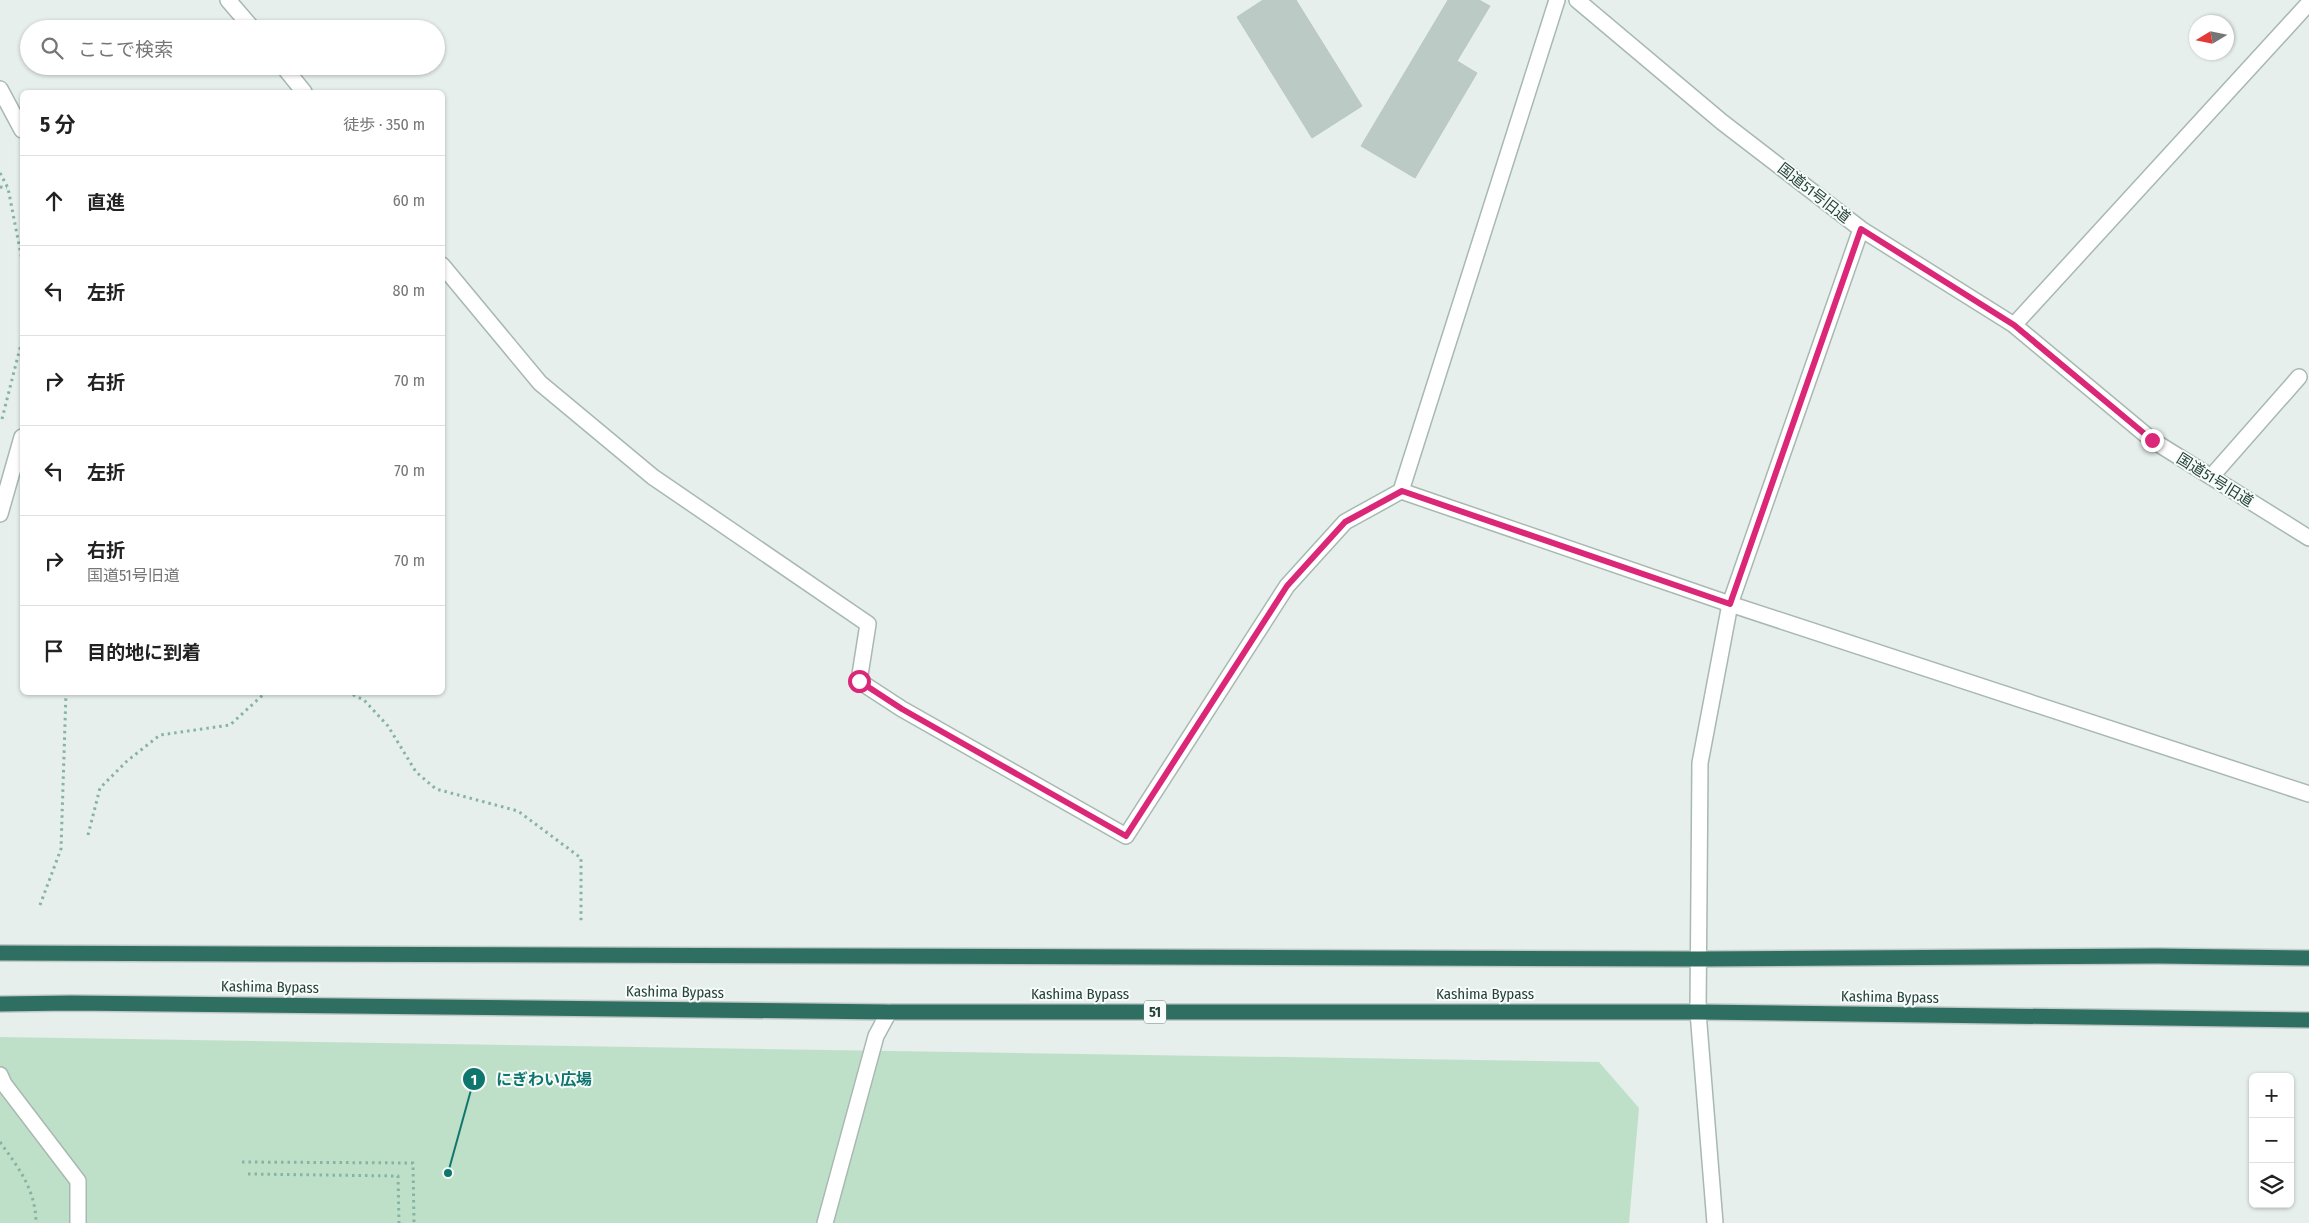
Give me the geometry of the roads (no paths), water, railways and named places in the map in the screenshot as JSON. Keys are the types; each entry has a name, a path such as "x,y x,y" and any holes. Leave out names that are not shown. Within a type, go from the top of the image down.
{"highway":[{"path":"0,953 1698,959 2158,956 2309,958"},
{"name":"Kashima Bypass","path":"0,1004 91,1003 889,1012 1698,1012 2309,1020"}],"street":[{"path":"228,0 245,20"},
{"path":"445,269 540,383 653,477 868,624 859,681 902,709 1126,836 1287,586 1345,522 1402,491 1557,0"},
{"name":"国道51号旧道","path":"1577,0 1722,122 1861,229 2014,325 2152,440 2309,538"},
{"path":"2014,325 2309,3"},
{"path":"290,75 302,90"},
{"path":"0,89 20,126"},
{"path":"1715,1223 1698,1012 1700,763 1730,604 1861,229"},
{"path":"2211,477 2299,377"},
{"path":"0,514 20,444"},
{"path":"1402,491 1730,604 2309,794"},
{"path":"825,1223 876,1036 889,1012"},
{"path":"0,1075 4,1084 78,1181 78,1223"}],"place":[{"name":"にぎわい広場","path":"448,1173"}]}
